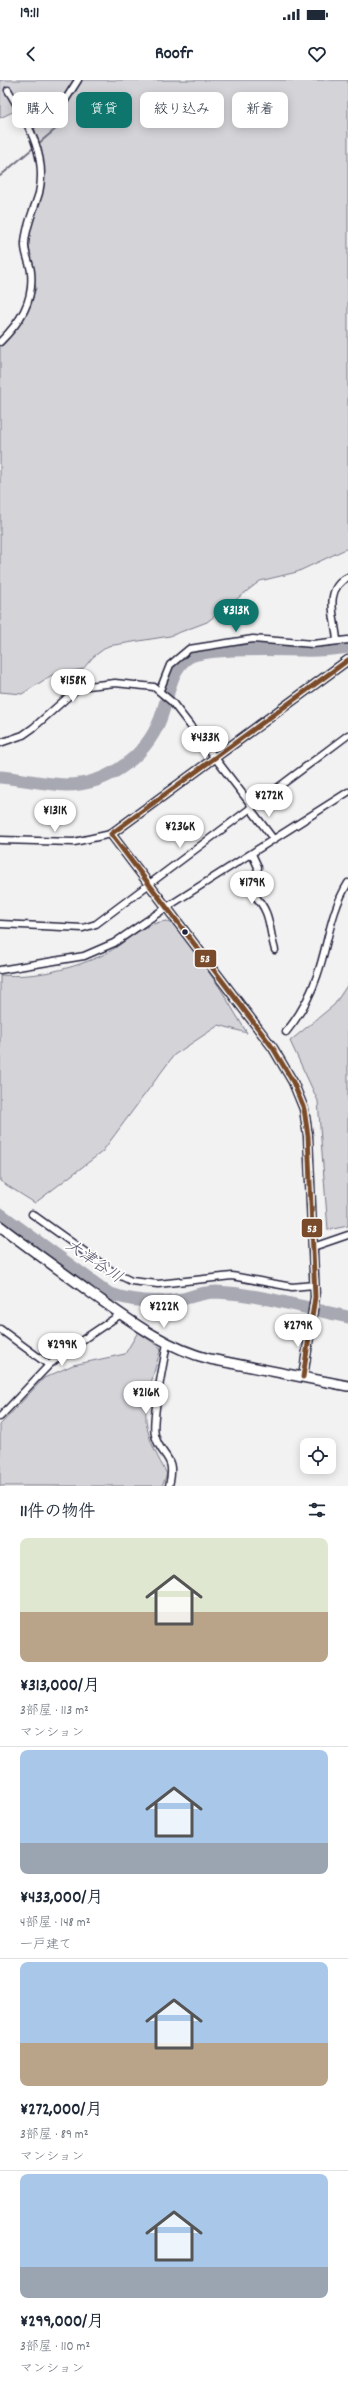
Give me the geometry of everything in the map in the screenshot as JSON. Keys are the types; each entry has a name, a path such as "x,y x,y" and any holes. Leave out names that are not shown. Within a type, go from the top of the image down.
{"main road":[{"path":"0,1226 121,1314 167,1343 191,1354 348,1386"}],"street":[{"path":"68,96 78,80"},
{"path":"8,90 12,97"},
{"path":"0,342 24,314 30,299 31,272 25,250 26,232 39,191 40,179 35,140 31,128"},
{"path":"337,641 336,622 332,601 338,586 348,577"},
{"path":"161,691 170,665 189,648 253,640 313,644 348,640"},
{"path":"0,840 74,842 111,834 348,660"},
{"path":"0,743 23,735 33,728 79,687 115,683 154,686 172,702 274,840"},
{"path":"0,924 91,927 348,734"},
{"path":"0,970 70,959 98,951 114,943 167,907 348,792"},
{"path":"111,834 273,1048 293,1082 304,1109 308,1136 315,1297 303,1377"},
{"path":"252,854 258,867 254,895 265,906 270,922 275,950"},
{"path":"286,1032 299,1016 311,993 337,903 348,883"},
{"path":"32,1214 113,1272 131,1281 158,1284 232,1276 292,1287 314,1285"},
{"path":"313,1247 348,1236"},
{"path":"0,1417 49,1366 72,1347 121,1314"},
{"path":"0,1329 49,1366"},
{"path":"167,1343 155,1420 155,1435 171,1464 172,1473 168,1486"}],"shaded area":[{"path":"0,80 348,80 348,548 297,572 260,581 207,622 170,636 108,646 93,657 83,669 52,675 22,694 0,692 0,347 20,323 36,289 28,240 36,206 41,167 34,128 68,128 68,92 12,92 12,112 0,118"},
{"path":"167,921 176,926 220,988 247,1033 219,1025 174,1055 102,1152 35,1203 0,1181 0,975 13,976 40,974 80,964 113,950 134,934 150,925"},
{"path":"348,984 348,1226 328,1230 318,1101 290,1041 334,1005"},
{"path":"138,1332 161,1348 151,1384 147,1404 146,1420 151,1442 167,1474 162,1486 0,1486 0,1425 44,1378 73,1365 125,1354"}],"waterway":[{"path":"0,176 57,128"},
{"path":"0,777 66,785 83,784 113,772 127,763 149,740 163,711 176,670 186,659 194,655 224,650 314,650 348,647"},
{"name":"大津谷川","path":"0,1214 108,1293 117,1296 154,1302 173,1301 212,1292 233,1293 266,1298 348,1317"}],"transit line":[{"name":"53","path":"303,1377 315,1297 308,1136 304,1109 293,1082 273,1048 111,834 348,660"}]}
